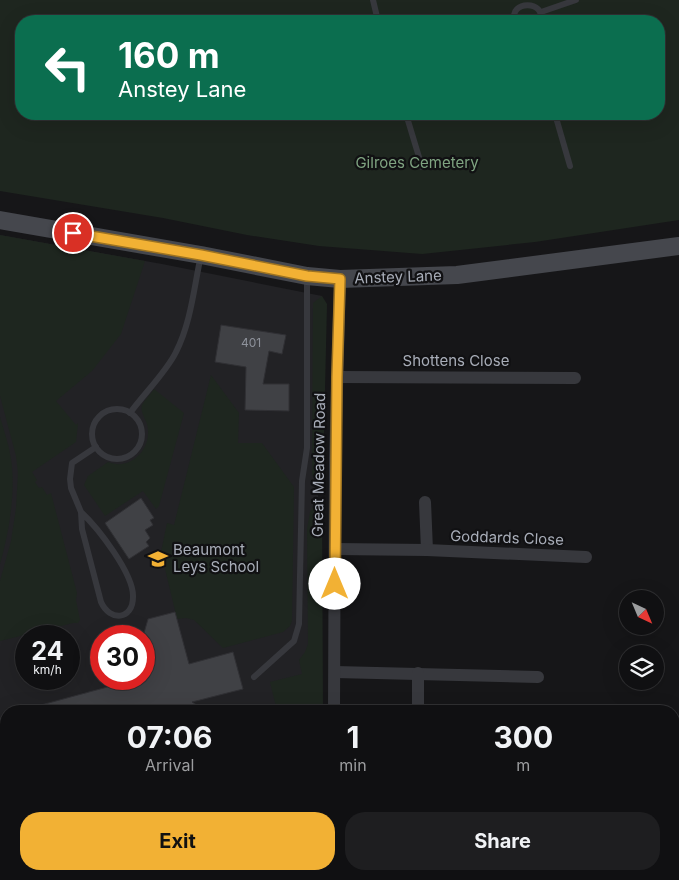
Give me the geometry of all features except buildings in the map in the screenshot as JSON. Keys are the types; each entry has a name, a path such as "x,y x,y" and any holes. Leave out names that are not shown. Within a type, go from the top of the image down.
{"main road":[{"name":"Anstey Lane","path":"0,220 201,255 307,276 340,279 457,275 679,246"}],"street":[{"name":"Great Meadow Road","path":"334,705 337,377 340,279"},
{"name":"Shottens Close","path":"337,377 575,378"},
{"path":"425,502 427,550"},
{"name":"Goddards Close","path":"335,549 427,550 586,557"},
{"path":"335,672 538,677"},
{"path":"418,673 418,705"}],"lane":[{"path":"373,0 377,15"},
{"path":"541,12 576,0"},
{"path":"515,15 517,6 524,1 536,5 541,12 541,15"},
{"path":"408,120 422,167"},
{"path":"557,120 570,166"},
{"path":"130,413 176,353 184,335 189,316 201,255"},
{"path":"254,676 294,641 299,624 302,481 307,448 307,276"},
{"path":"118,408 130,413 138,421 142,436 135,451 121,458 113,458 106,456 96,447 92,436 92,428 102,414 118,408"},
{"path":"81,512 95,525 125,570 132,585 134,596 132,607 126,614 119,616 111,615 105,610 101,602 83,536 81,512 70,488 72,463 96,447"}],"shaded area":[{"name":"Beaumont Leys School","path":"0,235 162,264 322,296 314,705 0,705"}],"green space":[{"name":"Gilroes Cemetery","path":"0,0 679,0 679,220 535,242 422,254 319,246 247,235 163,218 0,191"},
{"path":"0,235 145,261 121,334 92,371 56,401 76,425 78,423 76,442 32,472 39,488 42,487 47,495 51,493 77,593 76,600 80,620 78,623 65,625 15,625 15,637 0,641 0,581 11,541 16,508 18,473 16,456 0,396"},
{"path":"322,296 327,304 323,475 318,482 312,475 313,303"},
{"path":"211,375 239,413 238,443 262,443 294,487 292,621 290,626 283,632 223,648 194,620 186,618 177,619 161,552 167,523 174,525"},
{"path":"154,389 184,413 159,506 156,509 143,491 105,516 84,485 88,476 108,462 120,464 128,462 136,458 143,450 148,430 142,412 142,405"},
{"path":"0,417 10,454 13,485 9,526 0,564"},
{"path":"322,503 323,705 276,705 270,682 302,674 299,660 308,644 307,529 310,512 314,505"}],"place":[{"name":"Beaumont Leys School","path":"158,559"}],"route":[{"path":"73,233 307,276 340,279 335,461 335,584"}]}
